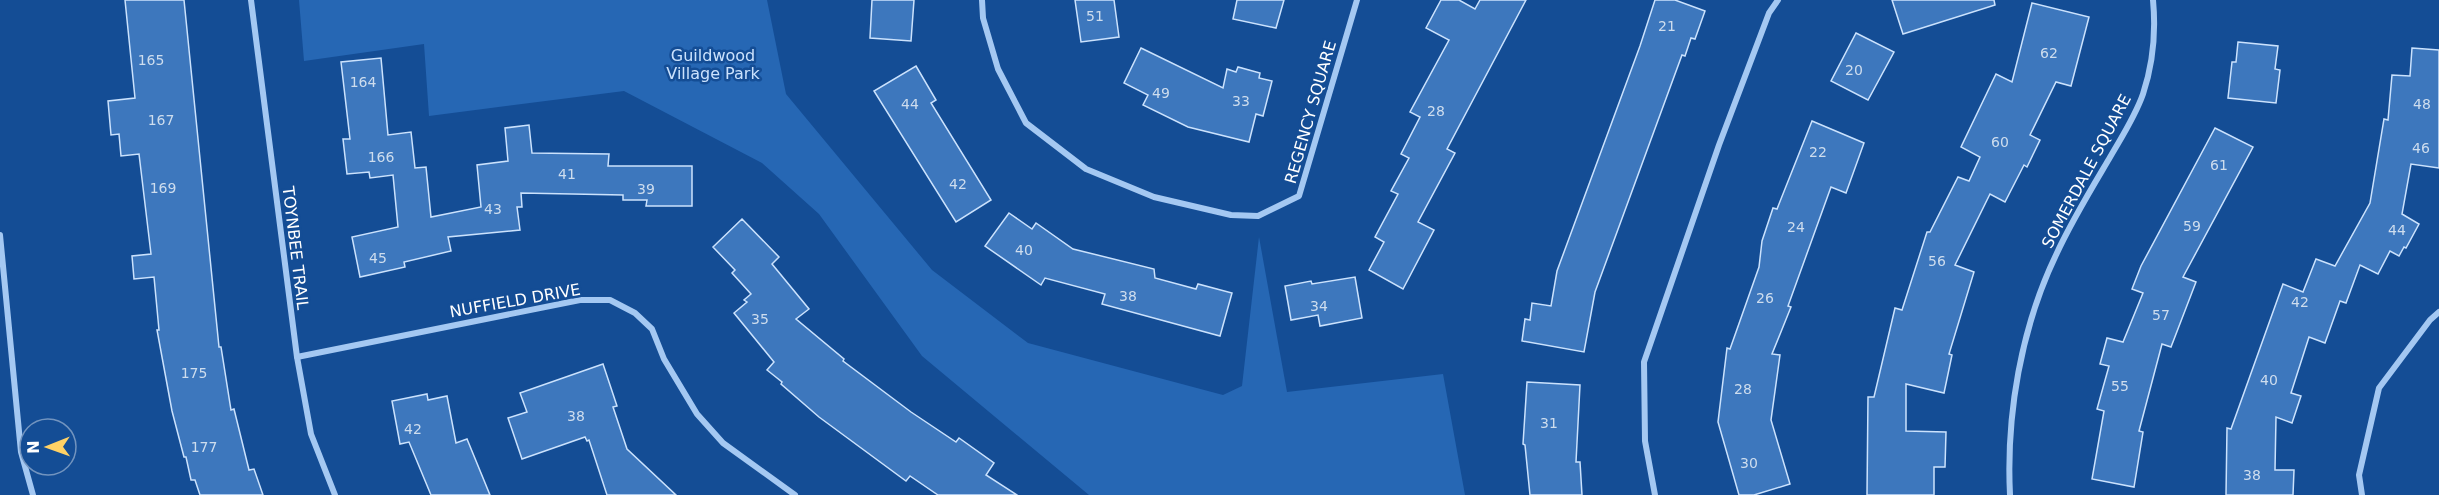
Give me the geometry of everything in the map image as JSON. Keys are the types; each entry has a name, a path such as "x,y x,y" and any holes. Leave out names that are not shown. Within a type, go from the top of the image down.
{"street":[{"name":"TOYNBEE TRAIL","path":"251,0 297,357 311,434 335,495"},
{"name":"REGENCY SQUARE","path":"982,0 983,18 998,69 1026,123 1086,169 1154,197 1231,215 1258,216 1299,196 1357,0"},
{"path":"1655,495 1645,441 1644,362 1719,145 1769,13 1778,0"},
{"name":"SOMERDALE SQUARE","path":"2010,495 2008,466 2014,396 2027,337 2055,257 2142,96 2154,45 2153,0"},
{"path":"0,235 21,452 33,495"},
{"name":"NUFFIELD DRIVE","path":"297,357 580,300 610,300 635,313 652,329 664,359 697,414 723,443 795,495"},
{"path":"2362,495 2359,475 2379,388 2430,320 2439,312"}],"green space":[{"name":"Guildwood Village Park","path":"299,0 767,0 786,94 932,270 1028,343 1223,395 1242,386 1259,237 1287,392 1443,374 1465,495 1089,495 922,356 819,214 762,163 624,91 429,116 424,44 304,61"}],"building":[{"path":"125,0 184,0 219,347 221,347 231,410 234,409 249,470 254,469 263,495 200,495 195,480 191,480 172,411 157,330 159,330 154,277 134,279 132,256 151,254 139,154 121,156 119,134 111,135 108,101 135,98"},
{"path":"872,0 914,0 911,41 870,38"},
{"path":"1075,0 1114,0 1119,37 1081,42"},
{"path":"1237,0 1284,0 1276,28 1233,19"},
{"path":"1441,0 1459,0 1475,9 1480,0 1526,0 1447,149 1455,153 1418,222 1434,230 1403,289 1369,270 1384,242 1375,237 1398,194 1391,191 1409,158 1401,154 1420,117 1410,112 1449,40 1426,28"},
{"path":"1655,0 1675,0 1705,11 1695,39 1691,38 1685,56 1682,55 1595,292 1584,352 1522,341 1525,319 1530,320 1532,303 1551,306 1557,271"},
{"path":"1892,0 1994,0 1995,5 1903,34"},
{"path":"2032,3 2089,17 2071,86 2056,82 2030,135 2040,140 2027,167 2024,165 2005,202 1990,194 1955,265 1974,272 1949,354 1952,355 1944,393 1906,384 1906,431 1946,432 1945,467 1934,467 1934,495 1867,495 1868,397 1874,397 1895,308 1902,310 1927,232 1930,232 1958,177 1969,181 1980,157 1961,147 1996,74 2012,82"},
{"path":"1856,33 1894,52 1868,100 1831,81"},
{"path":"2238,42 2278,46 2275,69 2280,70 2276,103 2228,98 2232,62 2236,62"},
{"path":"1141,48 1223,88 1227,69 1236,72 1238,67 1260,73 1259,78 1272,81 1263,116 1256,114 1249,142 1188,127 1143,105 1148,95 1124,83"},
{"path":"2412,48 2439,50 2439,168 2411,164 2402,214 2419,224 2399,256 2390,251 2378,274 2360,265 2346,303 2340,301 2325,343 2309,337 2291,393 2301,396 2292,423 2276,417 2275,470 2294,470 2293,495 2226,495 2227,428 2231,429 2283,284 2303,292 2316,259 2335,266 2370,203 2384,119 2388,120 2392,75 2410,76"},
{"path":"381,58 388,135 411,132 415,168 426,167 431,217 481,207 477,165 508,161 505,128 529,125 532,153 609,154 608,166 692,166 692,206 646,206 647,200 623,200 623,195 521,193 522,207 517,207 520,230 448,237 451,251 404,262 405,267 360,277 352,237 398,227 393,175 370,178 369,172 347,174 343,139 350,139 341,62"},
{"path":"916,66 936,100 931,103 991,200 956,222 874,91"},
{"path":"1812,121 1864,143 1846,193 1831,187 1788,306 1791,307 1772,354 1780,355 1771,420 1790,484 1754,495 1739,495 1718,422 1727,348 1730,349 1759,267 1762,241 1773,208 1777,209"},
{"path":"2215,128 2253,147 2183,277 2196,282 2171,347 2162,344 2139,431 2143,432 2134,487 2092,479 2104,411 2097,409 2109,366 2100,364 2107,338 2123,342 2143,293 2132,289 2141,266"},
{"path":"1009,213 1032,229 1036,223 1073,249 1154,269 1155,278 1196,289 1198,284 1232,293 1220,336 1102,304 1105,294 1045,278 1041,285 985,246"},
{"path":"742,219 779,257 772,264 809,309 796,319 844,359 843,361 911,412 956,442 959,438 994,463 986,475 1017,495 938,495 910,476 906,481 819,417 767,370 774,362 734,313 747,302 744,300 751,294 732,273 735,270 713,247"},
{"path":"1355,277 1362,318 1320,326 1318,315 1291,320 1285,286"},
{"path":"603,364 617,406 613,407 627,449 676,495 607,495 589,440 587,441 585,437 522,459 508,418 527,412 520,393"},
{"path":"1527,382 1580,385 1576,462 1580,462 1582,495 1530,495 1525,445 1523,444"},
{"path":"427,394 428,400 447,396 456,443 467,439 490,495 431,495 409,442 400,444 392,401"}]}
